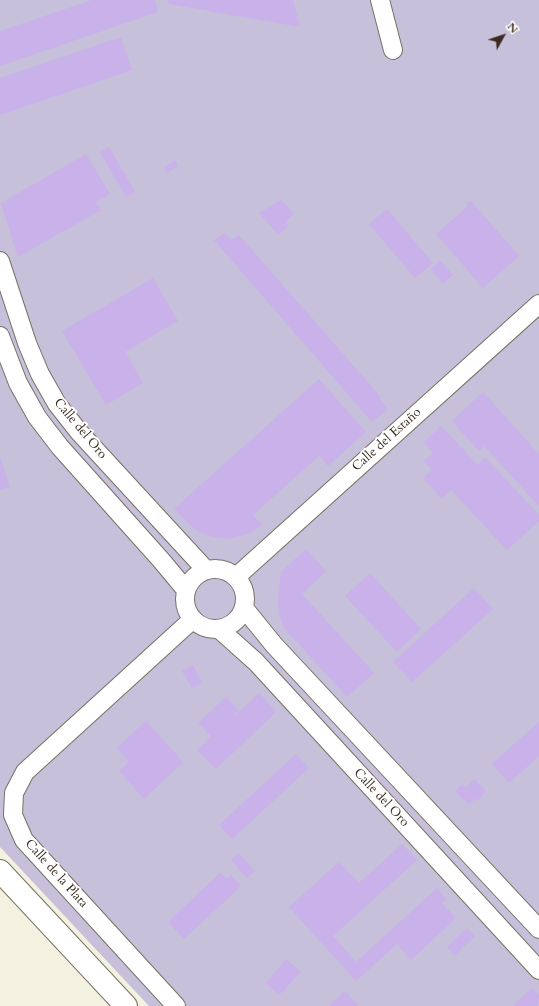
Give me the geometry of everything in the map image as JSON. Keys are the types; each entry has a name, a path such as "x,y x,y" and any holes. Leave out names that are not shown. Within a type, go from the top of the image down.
{"main road":[{"path":"0,872 126,1006"}],"street":[{"path":"380,0 393,50"},
{"name":"Calle del Oro","path":"0,261 27,343 40,374 57,404 79,432 206,570"},
{"name":"Calle del Estaño","path":"236,577 539,304"},
{"path":"0,336 18,383 37,417 60,447 186,590"},
{"path":"206,570 222,570 236,577 244,592 244,608 234,622 219,629 205,627 192,619 186,606 186,590 194,578 206,570"},
{"name":"Calle del Oro","path":"244,608 280,650 539,929"},
{"name":"Calle de la Plata","path":"176,1006 24,840 13,815 14,793 25,772 192,619"},
{"name":"Calle del Oro","path":"219,629 256,662 539,970"}],"shaded area":[{"path":"0,0 539,0 539,1006 149,1006 0,847"}],"building":[{"path":"92,0 155,0 158,12 0,66 0,31"},
{"path":"168,0 293,0 300,27 169,4"},
{"path":"121,37 132,70 0,115 0,78"},
{"path":"109,147 135,192 126,197 100,152"},
{"path":"86,154 110,194 96,202 101,210 18,257 1,203"},
{"path":"175,160 178,166 167,173 164,168"},
{"path":"281,200 294,214 286,222 289,226 278,235 259,213"},
{"path":"471,201 519,256 483,288 436,234 468,206 466,204"},
{"path":"387,209 433,263 415,278 369,224"},
{"path":"225,233 231,240 239,235 381,397 379,398 388,409 372,422 214,240"},
{"path":"440,260 453,275 443,284 431,269"},
{"path":"153,278 178,321 125,352 143,383 106,405 62,331"},
{"path":"319,379 366,432 328,466 319,456 253,515 262,525 250,533 226,539 208,536 194,529 174,509"},
{"path":"483,392 539,454 539,506 484,446 479,451 452,421"},
{"path":"441,426 478,465 485,457 539,515 539,521 507,550 451,490 442,499 423,478 432,470 424,461 433,453 424,442"},
{"path":"0,457 10,487 0,490"},
{"path":"306,549 326,571 302,594 374,673 347,697 284,628 279,614 278,596 281,572"},
{"path":"370,573 421,629 397,652 345,596"},
{"path":"474,588 493,609 412,682 393,662"},
{"path":"193,665 202,683 192,688 182,671"},
{"path":"259,693 276,712 216,769 197,750 211,736 198,723 226,697 239,711 234,715 235,716"},
{"path":"146,721 183,762 144,799 119,771 129,762 117,748"},
{"path":"539,722 539,756 509,783 492,764"},
{"path":"296,754 309,768 232,839 219,825"},
{"path":"474,779 485,790 485,793 477,801 475,799 469,805 455,791 462,784 466,788"},
{"path":"402,844 417,860 333,936 356,962 437,888 446,899 442,903 456,918 411,960 397,944 356,981 289,907 339,862 359,883"},
{"path":"238,853 255,871 247,878 231,860"},
{"path":"220,873 227,879 231,875 241,886 184,939 168,922"},
{"path":"467,928 475,936 454,956 447,947"},
{"path":"286,959 301,972 279,995 266,983"},
{"path":"532,988 539,995 538,1006 513,1006"},
{"path":"345,991 358,1005 357,1006 329,1006"}]}
